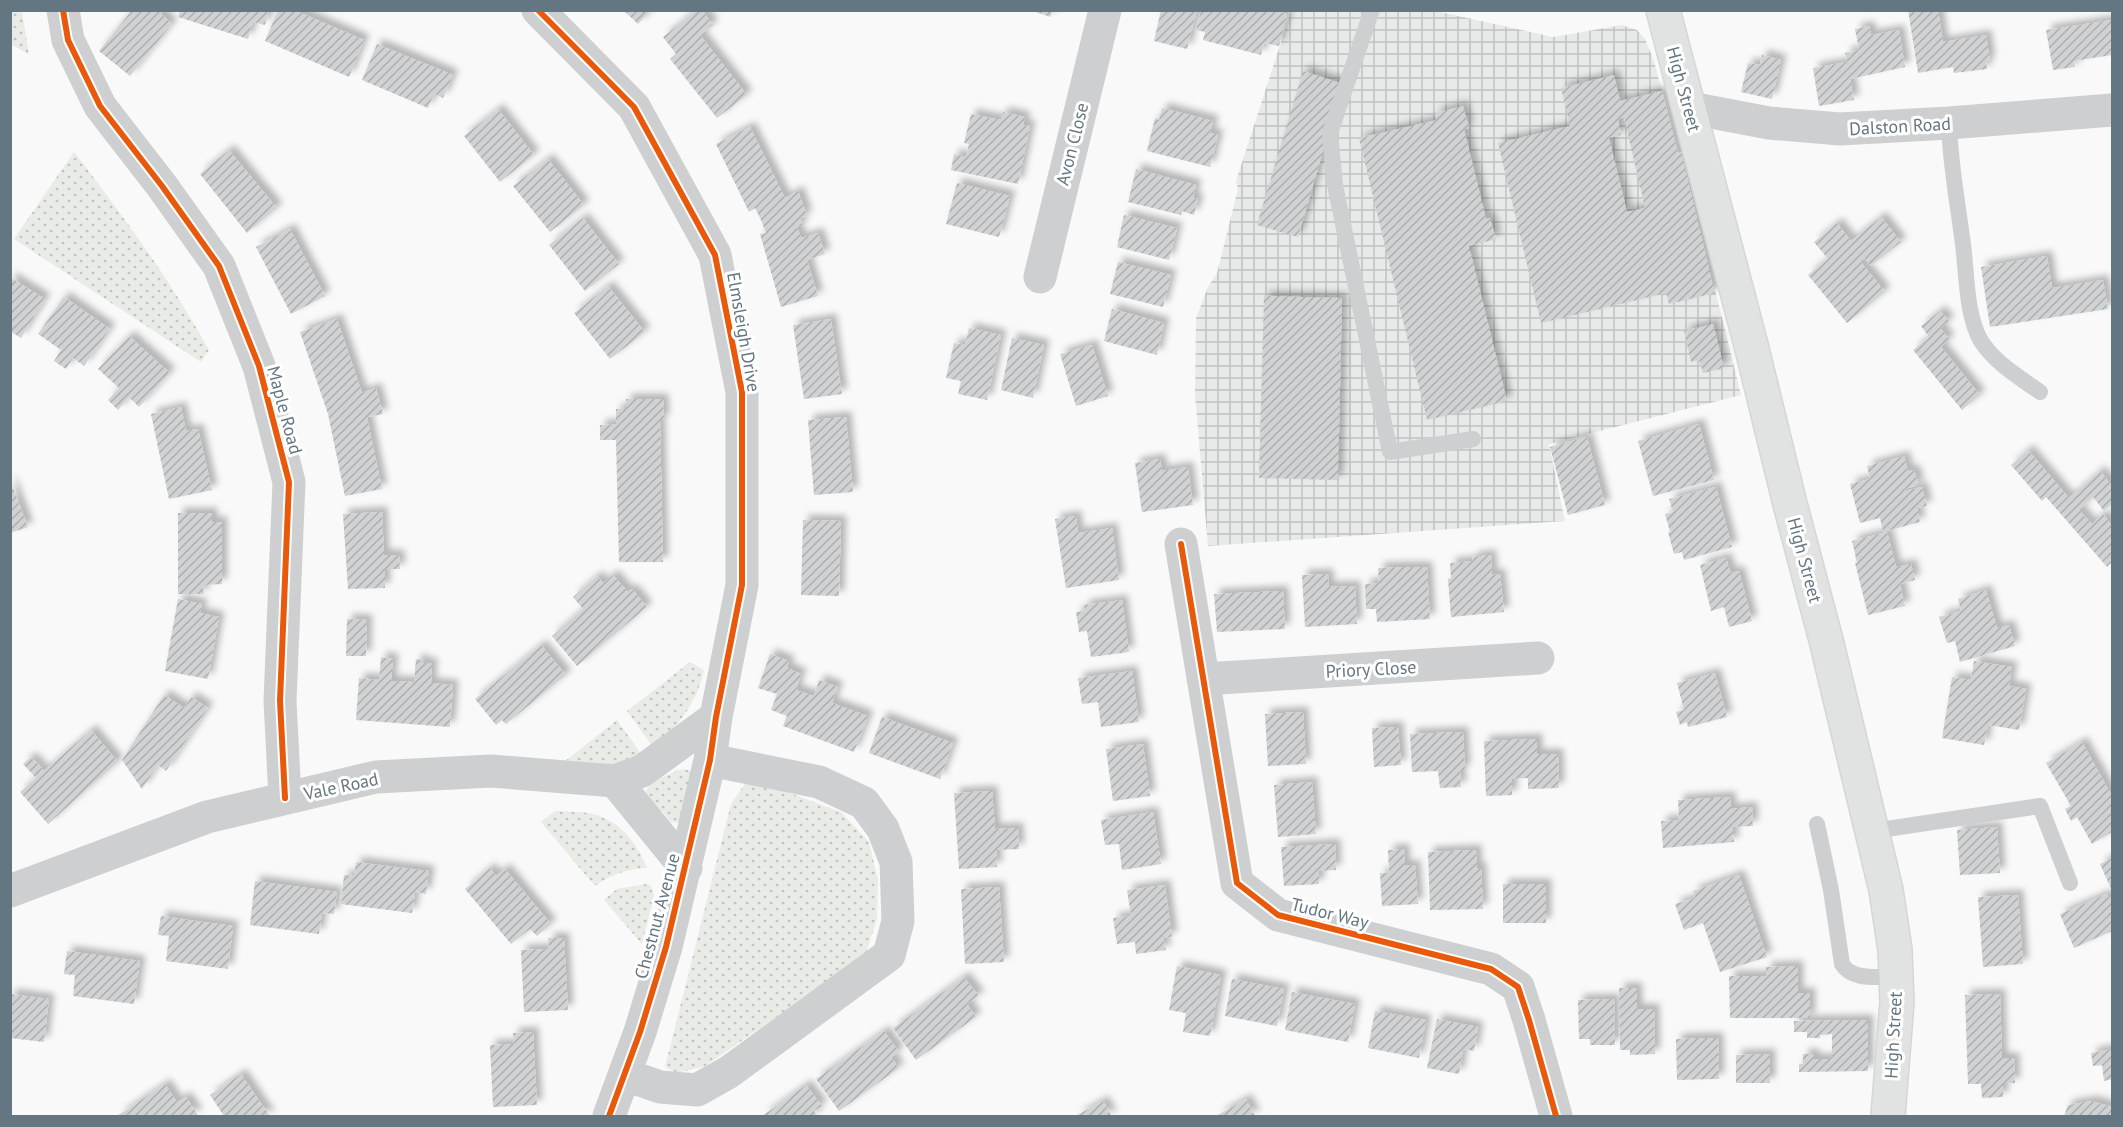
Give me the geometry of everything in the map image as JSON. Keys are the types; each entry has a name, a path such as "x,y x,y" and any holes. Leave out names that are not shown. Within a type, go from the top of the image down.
{"main road":[{"name":"High Street","path":"1663,10 1746,322 1886,890 1895,950 1897,1002 1888,1116"}],"street":[{"name":"Maple Road","path":"63,10 68,40 100,106 162,186 219,266 259,366 289,482 280,701 285,798"},
{"name":"Elmsleigh Drive","path":"538,10 634,107 715,255 742,392 742,585 716,717"},
{"name":"Avon Close","path":"1040,277 1105,10"},
{"name":"Dalston Road","path":"1690,108 1770,123 1840,129 2112,110"},
{"name":"Tudor Way","path":"1181,544 1237,883 1278,915 1491,969 1518,987 1556,1116"},
{"name":"Priory Close","path":"1203,679 1538,658"},
{"name":"Vale Road","path":"10,891 207,817 376,777 491,771 615,781 642,771 716,717"},
{"name":"Chestnut Avenue","path":"609,1116 626,1075 666,947 710,760 716,717"},
{"path":"626,1075 660,1087 697,1090 729,1072 889,955 898,921 896,862 883,829 864,803 819,782 710,760"},
{"path":"615,781 686,868"}],"lane":[{"path":"1372,10 1330,133 1335,185 1390,452 1473,439"},
{"path":"1949,123 1950,159 1972,319 1982,341 1992,354 2040,392"},
{"path":"1873,831 2040,806 2070,883"},
{"path":"1817,824 1831,890 1842,964 1846,970 1855,975 1896,977"}],"shaded area":[{"path":"11,10 22,11 29,55 11,44"},
{"path":"1291,11 1436,11 1553,37 1622,25 1637,30 1645,39 1654,61 1678,153 1681,152 1741,395 1549,444 1565,521 1208,546 1195,395 1196,318 1208,287 1217,273 1238,189 1236,181"},
{"path":"74,152 145,248 194,324 209,350 201,362 14,239"},
{"path":"690,662 704,670 697,693 678,723 653,747 627,711"},
{"path":"617,720 641,754 611,766 560,765"},
{"path":"686,769 691,772 680,823 670,822 664,813 647,801 646,790 664,776"},
{"path":"749,778 841,812 869,842 878,880 877,919 865,956 705,1066 677,1073 665,1067 731,804"},
{"path":"555,811 588,813 603,817 633,842 647,868 620,873 595,886 541,822"},
{"path":"646,884 651,886 654,896 642,944 604,900 617,889"}],"building":[{"path":"132,10 164,10 161,14 172,24 130,76 99,51"},
{"path":"180,10 269,10 265,25 253,22 248,39 178,17"},
{"path":"278,10 294,10 364,40 349,77 265,41"},
{"path":"623,10 651,10 638,24"},
{"path":"697,10 702,10 713,25 700,35 747,95 717,118 670,59 676,54 663,37"},
{"path":"1029,10 1052,10 1051,17"},
{"path":"1161,10 1197,10 1187,49 1154,41"},
{"path":"1201,10 1274,10 1287,14 1279,46 1264,43 1261,55 1203,40 1205,32 1196,30"},
{"path":"1908,10 1938,10 1943,42 1986,35 1990,62 1986,62 1987,69 1954,73 1953,67 1918,73"},
{"path":"2112,20 2112,55 2074,61 2075,67 2053,70 2046,30"},
{"path":"1869,26 1871,35 1899,30 1905,67 1850,79 1854,100 1819,106 1813,68 1847,62 1845,53 1859,50 1855,29"},
{"path":"377,44 453,75 443,98 434,94 428,108 362,80"},
{"path":"1762,55 1781,60 1772,99 1741,92 1748,63 1760,65"},
{"path":"1303,71 1343,84 1298,237 1257,225"},
{"path":"1614,75 1620,101 1662,91 1678,153 1681,152 1715,293 1669,304 1666,293 1541,323 1498,143 1570,126 1561,88","holes":["1624,117 1645,208 1627,212 1609,138 1621,135 1618,119"]},
{"path":"1463,106 1469,128 1464,129 1486,219 1490,218 1496,239 1469,246 1507,401 1427,420 1359,138 1437,120 1435,113"},
{"path":"1162,108 1213,121 1210,133 1218,135 1210,167 1147,151 1155,118 1159,120"},
{"path":"498,109 534,155 500,182 464,136"},
{"path":"1003,112 1025,117 1023,125 1030,126 1018,184 951,170 954,154 966,157 969,144 964,143 971,114 1001,120"},
{"path":"750,127 785,198 798,191 807,216 800,218 803,225 797,227 801,238 818,233 825,254 807,260 818,296 781,307 760,234 766,233 761,220 755,208 749,212 716,144"},
{"path":"229,150 277,208 247,233 200,174"},
{"path":"548,159 584,205 550,232 513,186"},
{"path":"1136,169 1196,185 1193,198 1198,199 1194,215 1182,211 1181,215 1128,202"},
{"path":"957,183 1010,196 999,237 946,224"},
{"path":"1124,215 1177,228 1169,260 1117,247"},
{"path":"1881,217 1901,242 1871,266 1865,258 1860,261 1885,292 1847,323 1808,275 1828,259 1814,242 1837,223 1851,241"},
{"path":"583,218 619,264 585,291 549,245"},
{"path":"290,229 325,296 291,314 256,247"},
{"path":"2047,256 2052,288 2103,280 2108,309 1990,327 1981,267"},
{"path":"1118,262 1171,275 1163,307 1110,294"},
{"path":"10,277 45,299 21,338 10,331"},
{"path":"608,286 645,332 610,359 574,313"},
{"path":"1264,296 1342,298 1338,480 1259,478"},
{"path":"64,297 110,329 84,366 73,358 66,369 54,361 61,350 38,334"},
{"path":"1112,309 1164,323 1157,355 1104,341"},
{"path":"1940,311 1949,321 1940,328 1949,339 1941,347 1980,395 1962,410 1913,350 1929,337 1921,326"},
{"path":"337,319 362,393 376,388 383,414 367,417 382,489 345,496 328,414 300,332"},
{"path":"831,319 842,394 804,399 793,325"},
{"path":"1713,324 1724,368 1703,373 1699,360 1691,362 1684,331"},
{"path":"969,328 1001,335 987,400 958,394 961,381 946,378 954,343 965,345"},
{"path":"129,336 170,373 139,407 129,397 118,410 108,400 119,388 98,369"},
{"path":"1012,338 1044,345 1033,398 1001,390"},
{"path":"1092,345 1108,396 1076,406 1060,354"},
{"path":"626,399 663,399 664,420 660,420 663,562 619,562 616,440 600,440 600,425 616,424 616,409 626,409"},
{"path":"181,407 186,431 198,429 212,490 169,499 151,414"},
{"path":"846,417 853,492 814,495 808,420"},
{"path":"1699,424 1714,480 1653,496 1638,441"},
{"path":"1587,437 1605,505 1568,515 1550,447"},
{"path":"2028,450 2069,498 2100,471 2112,486 2112,504 2104,511 2093,497 2079,510 2092,524 2103,514 2112,526 2112,562 2107,567 2046,497 2042,501 2011,465"},
{"path":"1904,456 1908,471 1914,470 1919,485 1904,489 1904,491 1922,487 1927,506 1917,508 1920,522 1883,532 1880,518 1860,523 1850,484 1870,479 1867,466"},
{"path":"1160,459 1162,471 1188,467 1193,505 1142,512 1135,463"},
{"path":"10,480 28,527 10,533"},
{"path":"1716,487 1732,547 1684,560 1682,552 1674,554 1668,532 1670,532 1665,514 1673,512 1669,499"},
{"path":"382,512 384,555 399,555 400,569 385,569 385,588 348,589 343,514"},
{"path":"178,513 212,513 212,522 222,522 222,584 203,585 204,594 178,594"},
{"path":"1076,516 1078,533 1112,528 1119,580 1066,588 1055,519"},
{"path":"803,520 841,521 839,596 801,595"},
{"path":"1887,532 1896,567 1911,564 1915,580 1900,584 1905,606 1868,615 1852,541"},
{"path":"1491,555 1492,575 1500,574 1504,612 1451,617 1448,579 1451,578 1450,563 1473,561 1472,557"},
{"path":"1726,558 1731,573 1739,571 1752,621 1729,627 1724,607 1711,611 1700,565"},
{"path":"1427,567 1430,619 1377,622 1376,609 1366,609 1365,584 1379,583 1378,568"},
{"path":"1328,574 1329,587 1355,586 1357,624 1305,627 1302,575"},
{"path":"613,575 628,592 632,589 647,607 577,666 552,636 583,609 573,597 597,576 603,583"},
{"path":"1986,590 1997,628 2009,625 2015,646 1960,662 1955,641 1947,643 1939,617 1961,611 1958,599"},
{"path":"1283,591 1285,629 1217,632 1214,594"},
{"path":"178,599 202,604 200,613 219,617 208,679 165,671"},
{"path":"1122,600 1129,652 1091,657 1087,631 1079,632 1076,612 1085,611 1084,605"},
{"path":"347,619 367,620 366,656 346,656"},
{"path":"541,645 566,675 506,724 502,720 496,725 475,699"},
{"path":"770,654 789,661 787,668 801,674 796,690 814,696 819,680 838,687 832,703 868,716 854,752 783,726 787,716 771,710 777,694 758,688"},
{"path":"381,657 393,659 391,681 414,682 416,659 423,660 423,663 432,663 431,683 453,685 450,727 356,720 359,678 379,680"},
{"path":"1974,661 2012,667 2009,686 2026,689 2019,730 1988,725 1984,745 1942,738 1952,677 1971,680"},
{"path":"1132,671 1139,722 1101,727 1098,702 1082,704 1078,678"},
{"path":"1715,673 1727,717 1688,727 1687,722 1680,725 1676,712 1684,710 1677,683"},
{"path":"164,695 184,708 191,697 208,708 166,771 158,765 142,789 122,760"},
{"path":"1303,712 1306,764 1268,766 1265,714"},
{"path":"882,717 953,743 940,779 869,753"},
{"path":"1398,727 1401,765 1374,767 1372,728"},
{"path":"91,730 118,762 48,824 20,792 36,778 23,764 31,757 44,771"},
{"path":"1463,732 1465,770 1460,770 1461,787 1440,788 1438,771 1412,772 1410,734"},
{"path":"1537,739 1537,754 1558,754 1559,788 1528,789 1528,778 1512,779 1512,795 1486,796 1484,741"},
{"path":"2082,742 2112,796 2112,832 2092,844 2077,817 2071,821 2065,809 2071,806 2046,763"},
{"path":"1143,744 1150,796 1113,801 1106,749"},
{"path":"1312,782 1316,834 1278,837 1274,785"},
{"path":"992,791 995,829 1018,828 1019,849 996,850 997,867 959,869 954,793"},
{"path":"1730,797 1731,809 1752,807 1753,826 1732,827 1734,842 1663,848 1661,821 1679,820 1678,800"},
{"path":"1153,812 1161,864 1122,870 1119,844 1105,845 1101,820"},
{"path":"1997,827 2000,873 1960,875 1957,830"},
{"path":"1335,844 1336,870 1319,871 1319,884 1284,886 1281,847"},
{"path":"1404,849 1405,866 1415,865 1418,904 1382,906 1380,873 1389,873 1388,850"},
{"path":"1476,850 1477,868 1481,868 1483,909 1430,910 1428,852"},
{"path":"2112,858 2112,891 2100,864"},
{"path":"356,862 429,871 426,894 415,892 412,913 341,904 344,875 354,876"},
{"path":"490,868 496,876 505,869 551,924 537,936 530,929 511,944 465,889"},
{"path":"1739,875 1767,957 1720,972 1703,923 1684,930 1675,904 1695,898 1693,891"},
{"path":"255,881 337,892 334,914 322,913 319,934 250,925"},
{"path":"1503,884 1546,884 1546,923 1503,923"},
{"path":"1165,885 1172,937 1163,938 1166,950 1136,954 1135,942 1117,944 1113,918 1131,916 1127,890"},
{"path":"999,887 1004,962 965,964 961,889"},
{"path":"2107,894 2109,899 2112,897 2112,931 2074,948 2060,914"},
{"path":"2018,895 2023,964 1983,967 1978,897"},
{"path":"161,916 233,926 228,969 166,961 169,936 158,935"},
{"path":"548,938 564,938 568,1010 524,1012 521,950 549,949"},
{"path":"67,951 140,961 134,1004 73,996 75,975 64,974"},
{"path":"1177,966 1221,975 1210,1036 1183,1032 1186,1013 1169,1010"},
{"path":"1798,966 1798,993 1810,993 1810,1018 1730,1018 1729,976 1766,976 1766,967"},
{"path":"964,977 979,996 967,1004 976,1017 916,1060 893,1028"},
{"path":"1232,979 1284,989 1277,1026 1225,1016"},
{"path":"1619,988 1637,988 1637,1009 1654,1009 1655,1054 1630,1055 1630,1050 1620,1050"},
{"path":"1292,992 1355,1004 1348,1042 1285,1030"},
{"path":"10,994 49,999 44,1042 10,1038"},
{"path":"2000,994 2002,1058 2014,1058 2015,1083 2003,1083 2003,1097 1982,1098 1981,1084 1968,1084 1965,995"},
{"path":"1614,999 1615,1045 1590,1045 1590,1039 1579,1039 1578,1000"},
{"path":"1375,1011 1426,1020 1419,1058 1368,1048"},
{"path":"1437,1019 1478,1027 1474,1051 1463,1049 1459,1074 1427,1068"},
{"path":"1868,1020 1868,1071 1799,1072 1799,1064 1803,1064 1803,1054 1814,1054 1814,1059 1832,1059 1832,1034 1820,1035 1820,1038 1807,1038 1807,1032 1794,1032 1794,1021"},
{"path":"884,1031 899,1052 891,1057 899,1068 839,1111 816,1079"},
{"path":"533,1032 537,1105 493,1107 490,1045 514,1044 513,1033"},
{"path":"1718,1038 1719,1079 1677,1080 1676,1039"},
{"path":"2112,1049 2112,1079 2104,1081 2102,1065 2093,1066 2091,1053"},
{"path":"1770,1054 1770,1083 1736,1083 1736,1055"},
{"path":"241,1074 270,1116 224,1116 210,1095"},
{"path":"165,1084 177,1102 186,1097 198,1115 117,1116"},
{"path":"806,1085 822,1106 814,1111 818,1116 762,1116"},
{"path":"1246,1099 1255,1116 1216,1116"},
{"path":"1103,1101 1112,1116 1075,1116"},
{"path":"2092,1101 2112,1107 2112,1116 2064,1116 2068,1105"}],"cycle path":[{"path":"63,10 68,40 100,106 162,186 219,266 259,366 289,482 280,701 285,798"},
{"path":"538,10 634,107 715,255 742,392 742,585 716,717 710,760 666,947 640,1032 609,1116"},
{"path":"1181,544 1237,883 1278,915 1491,969 1518,987 1556,1116"}]}
